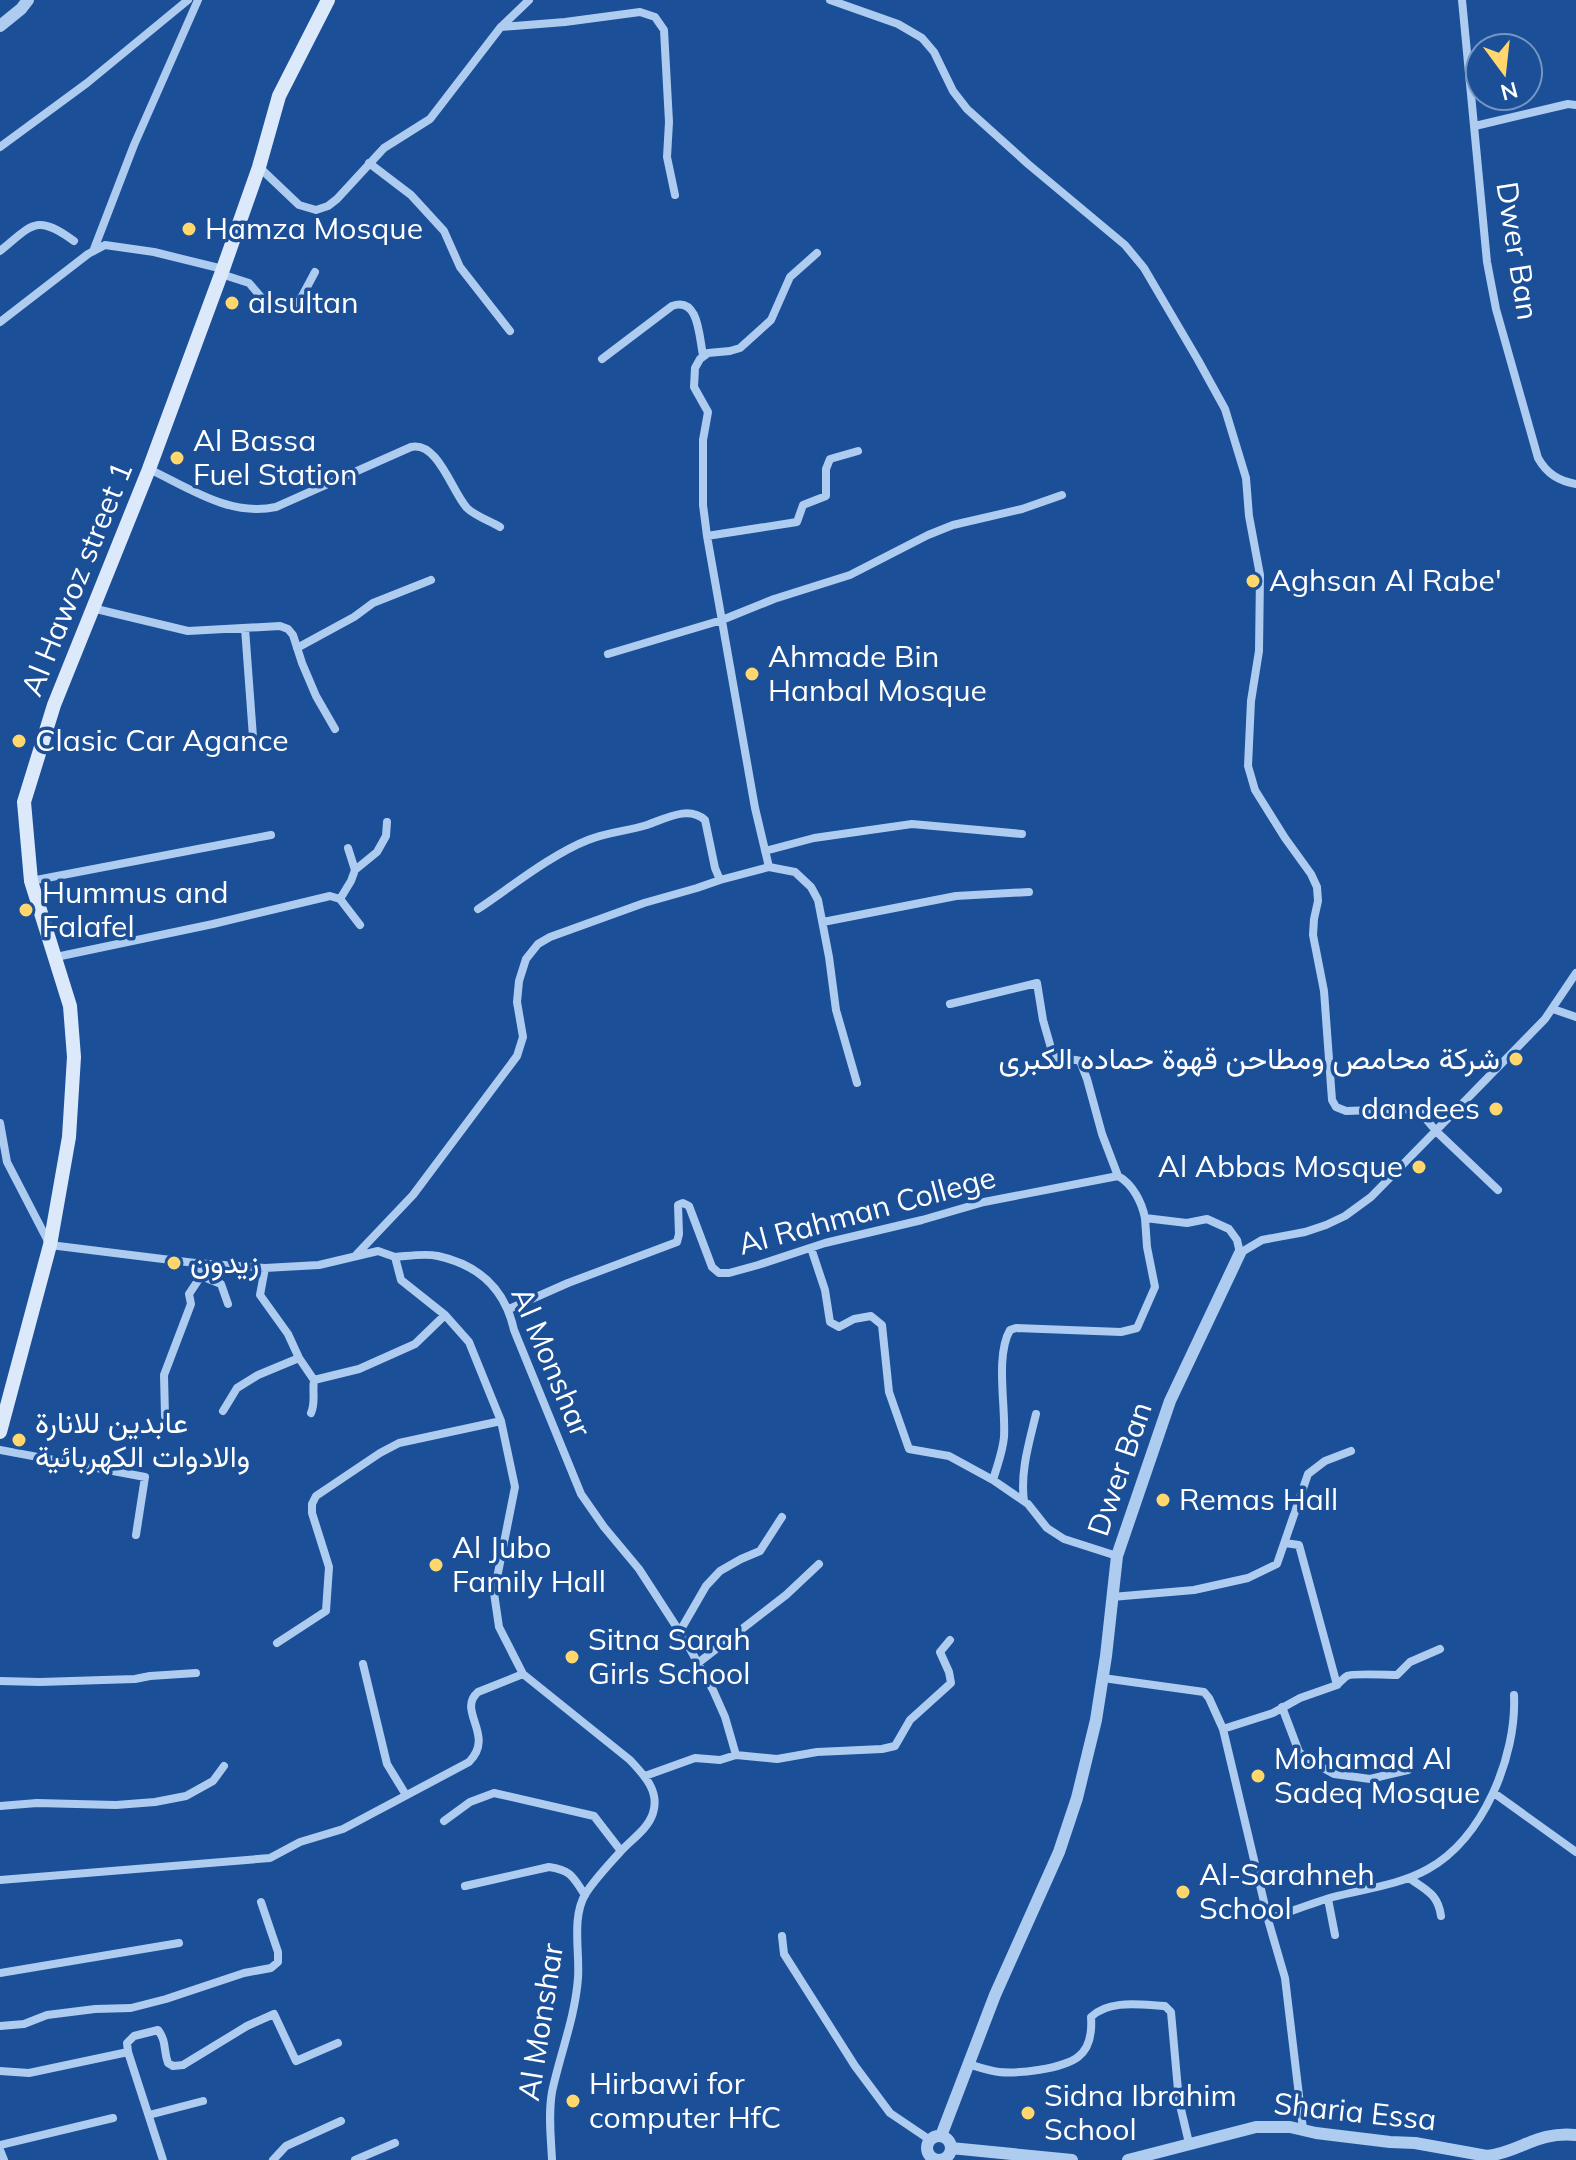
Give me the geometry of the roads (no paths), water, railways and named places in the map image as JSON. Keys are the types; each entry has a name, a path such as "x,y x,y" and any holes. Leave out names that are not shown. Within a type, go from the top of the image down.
{"main road":[{"name":"Al Hawoz street 1","path":"0,1432 50,1245 69,1137 74,1057 70,1006 31,881 24,802 54,705 149,469 222,271 259,167 279,96 328,0"}],"street":[{"path":"0,26 28,0"},
{"path":"0,147 87,83 188,0"},
{"path":"94,249 134,145 198,0"},
{"path":"259,167 298,205 316,210 333,203 384,148 430,119 500,28 529,0"},
{"path":"830,0 898,24 922,38 934,52 953,91 967,109 1125,245 1144,268 1218,396 1225,409 1246,478 1249,516 1260,575 1259,651 1251,701 1248,766 1255,790 1317,887 1313,935 1324,991 1332,1100 1338,1109 1346,1111 1412,1109 1420,1112 1498,1190"},
{"name":"Dwer Ban","path":"1462,0 1467,32"},
{"path":"500,28 639,12 652,14 658,19 665,34 669,122 667,157 675,195"},
{"path":"1475,126 1568,104 1576,105"},
{"name":"Dwer Ban","path":"1475,112 1487,262 1496,309 1525,408 1531,440 1546,470 1562,481 1576,484"},
{"path":"369,163 411,195 444,231 460,267 510,331"},
{"path":"0,251 33,225 55,227 74,241"},
{"path":"0,322 94,249 105,245 154,252 222,271 249,283 262,298 285,306 300,300 315,272"},
{"path":"769,867 707,536 703,505 703,440 708,412 693,381 695,368 703,355 736,350 771,320 790,277 817,253"},
{"path":"602,359 679,304 689,306 693,311 703,355"},
{"path":"149,469 226,505 263,509 276,507 418,446 428,450 468,509 500,527"},
{"path":"707,536 797,522 803,505 826,496 826,469 830,459 858,451"},
{"path":"608,654 722,620 774,599 850,575 953,525 1022,509 1062,495"},
{"path":"297,648 373,603 431,580"},
{"path":"91,607 188,631 285,628 291,633 316,696 335,729"},
{"path":"245,628 253,737"},
{"path":"478,909 580,843 678,814 696,814 705,820 720,880"},
{"path":"340,899 355,870 377,852 386,836 387,822"},
{"path":"765,851 814,838 912,824 1022,834"},
{"path":"31,881 271,835"},
{"path":"348,848 355,870"},
{"path":"355,1256 413,1195 516,1059 523,1037 517,1002 519,981 526,959 533,950 550,937 644,903 769,867 795,872 818,900 836,1010 857,1083"},
{"path":"823,922 956,896 1029,892"},
{"path":"56,957 330,896 340,899 360,925"},
{"path":"1145,1218 1187,1223 1207,1219 1229,1229 1237,1240 1240,1253 1262,1240 1315,1229 1345,1216 1371,1197 1437,1132 1553,1009 1576,973"},
{"path":"950,1004 1037,983 1053,1055 1058,1059 1080,1061 1118,1176 1133,1189 1145,1218 1155,1287 1137,1328 1121,1332 1010,1330 1003,1386 1004,1441 993,1480"},
{"path":"1553,1009 1576,1017"},
{"path":"0,1123 7,1162 50,1245"},
{"name":"Al Rahman College","path":"509,1309 677,1242 678,1205 683,1203 689,1206 712,1267 719,1273 729,1273 984,1202 1118,1176"},
{"name":"Al Monshar","path":"50,1245 195,1263 265,1268 319,1265 378,1251 395,1257 436,1255 471,1267 493,1286 509,1309 514,1330 581,1494 639,1569 680,1631 725,1717 736,1755"},
{"path":"811,1248 825,1290 830,1322 839,1327 854,1319 871,1316 882,1325 889,1392 909,1449 949,1456 1024,1501 1047,1528 1064,1539 1117,1556"},
{"name":"Dwer Ban","path":"936,2138 1059,1852 1096,1720 1117,1556 1170,1401 1240,1253"},
{"path":"395,1257 401,1280 445,1315 469,1342 501,1421 515,1487 494,1593 499,1627 523,1674 630,1760 653,1789 653,1812 646,1825 585,1895 571,1873 549,1867 465,1886"},
{"path":"195,1263 201,1276 221,1284 228,1304"},
{"path":"265,1268 260,1295 288,1334 314,1380 312,1393 315,1403 311,1413"},
{"path":"165,1416 164,1375 191,1304 189,1294 201,1276"},
{"path":"314,1380 359,1369 415,1344 445,1315"},
{"path":"223,1411 237,1388 258,1375 299,1358"},
{"path":"1024,1501 1022,1487 1026,1452 1036,1414"},
{"path":"277,1643 326,1611 329,1567 311,1510 316,1496 399,1443 501,1421"},
{"path":"0,1450 145,1477 136,1535"},
{"path":"1112,1597 1194,1590 1248,1578 1277,1564 1308,1474 1325,1461 1351,1451"},
{"path":"680,1631 706,1586 720,1571 760,1551 782,1517"},
{"path":"1285,1543 1299,1545 1337,1685"},
{"path":"698,1663 786,1595 819,1564"},
{"path":"645,1776 695,1758 720,1760 736,1755 777,1759 817,1752 895,1746 910,1720 951,1683 940,1652 950,1640"},
{"path":"1223,1729 1273,1713 1300,1698 1337,1685 1346,1676 1397,1675 1410,1662 1440,1649"},
{"path":"363,1664 387,1764 406,1795"},
{"path":"0,1681 135,1679 196,1673"},
{"path":"0,1880 264,1860 276,1856 300,1842 343,1829 473,1758 479,1743 471,1699 479,1692 523,1674"},
{"path":"1103,1678 1204,1692 1223,1729 1285,1978 1303,2129"},
{"path":"1269,1919 1328,1899 1409,1878 1430,1868 1452,1851 1476,1823 1494,1793 1515,1717 1514,1695"},
{"path":"1282,1707 1299,1752 1334,1774 1370,1779 1408,1770"},
{"path":"0,1806 155,1802 186,1796 213,1781 224,1766"},
{"path":"444,1821 470,1802 494,1793 594,1816 621,1851"},
{"path":"1494,1793 1576,1852"},
{"path":"1409,1878 1439,1902 1441,1916"},
{"name":"Al Monshar","path":"552,2160 552,2092 572,2016 578,1979 579,1914 585,1895"},
{"path":"1328,1899 1335,1935"},
{"path":"0,2026 24,2024 47,2015 131,2008 244,1973 271,1968 279,1960 278,1952 261,1902"},
{"path":"782,1936 784,1954 855,2066 890,2113 936,2138 948,2140 951,2148 949,2155 936,2160 927,2151 936,2138"},
{"path":"0,1973 179,1943"},
{"path":"968,2064 998,2072 1021,2073 1058,2066 1079,2057 1088,2044 1092,2030 1091,2017 1098,2010 1128,2004 1165,2006 1171,2012 1179,2101 1189,2143"},
{"path":"163,2160 128,2052 127,2043 134,2036 158,2030 165,2039 164,2053 168,2063 173,2066 183,2065 247,2026 274,2014 296,2061 338,2043"},
{"path":"0,2071 29,2073 128,2052"},
{"path":"149,2115 203,2101"},
{"path":"4,2160 0,2148 113,2118"},
{"path":"273,2160 286,2146 341,2121"},
{"name":"Sharia Essa","path":"1128,2160 1256,2127 1303,2129 1432,2145 1487,2156 1542,2137 1576,2135"},
{"path":"355,2160 395,2143"},
{"path":"951,2148 1072,2160"}],"place":[{"name":"Hamza Mosque","path":"189,229"},
{"name":"alsultan","path":"232,303"},
{"name":"Al Bassa Fuel Station","path":"177,458"},
{"name":"Aghsan Al Rabe'","path":"1253,581"},
{"name":"Ahmade Bin Hanbal Mosque","path":"752,674"},
{"name":"Clasic Car Agance","path":"19,741"},
{"name":"Hummus and Falafel","path":"26,910"},
{"name":"شركة محامص ومطاحن قهوة حماده الكبرى","path":"1516,1059"},
{"name":"dandees","path":"1496,1109"},
{"name":"Al Abbas Mosque","path":"1419,1167"},
{"name":"زيدون","path":"174,1263"},
{"name":"عابدين للانارة والادوات الكهربائية","path":"19,1440"},
{"name":"Remas Hall","path":"1163,1500"},
{"name":"Al Jubo Family Hall","path":"436,1565"},
{"name":"Sitna Sarah Girls School","path":"572,1657"},
{"name":"Mohamad Al Sadeq Mosque","path":"1258,1776"},
{"name":"Al-Sarahneh School","path":"1183,1892"},
{"name":"Hirbawi for computer HfC","path":"573,2101"},
{"name":"Sidna Ibrahim School","path":"1028,2113"}]}
